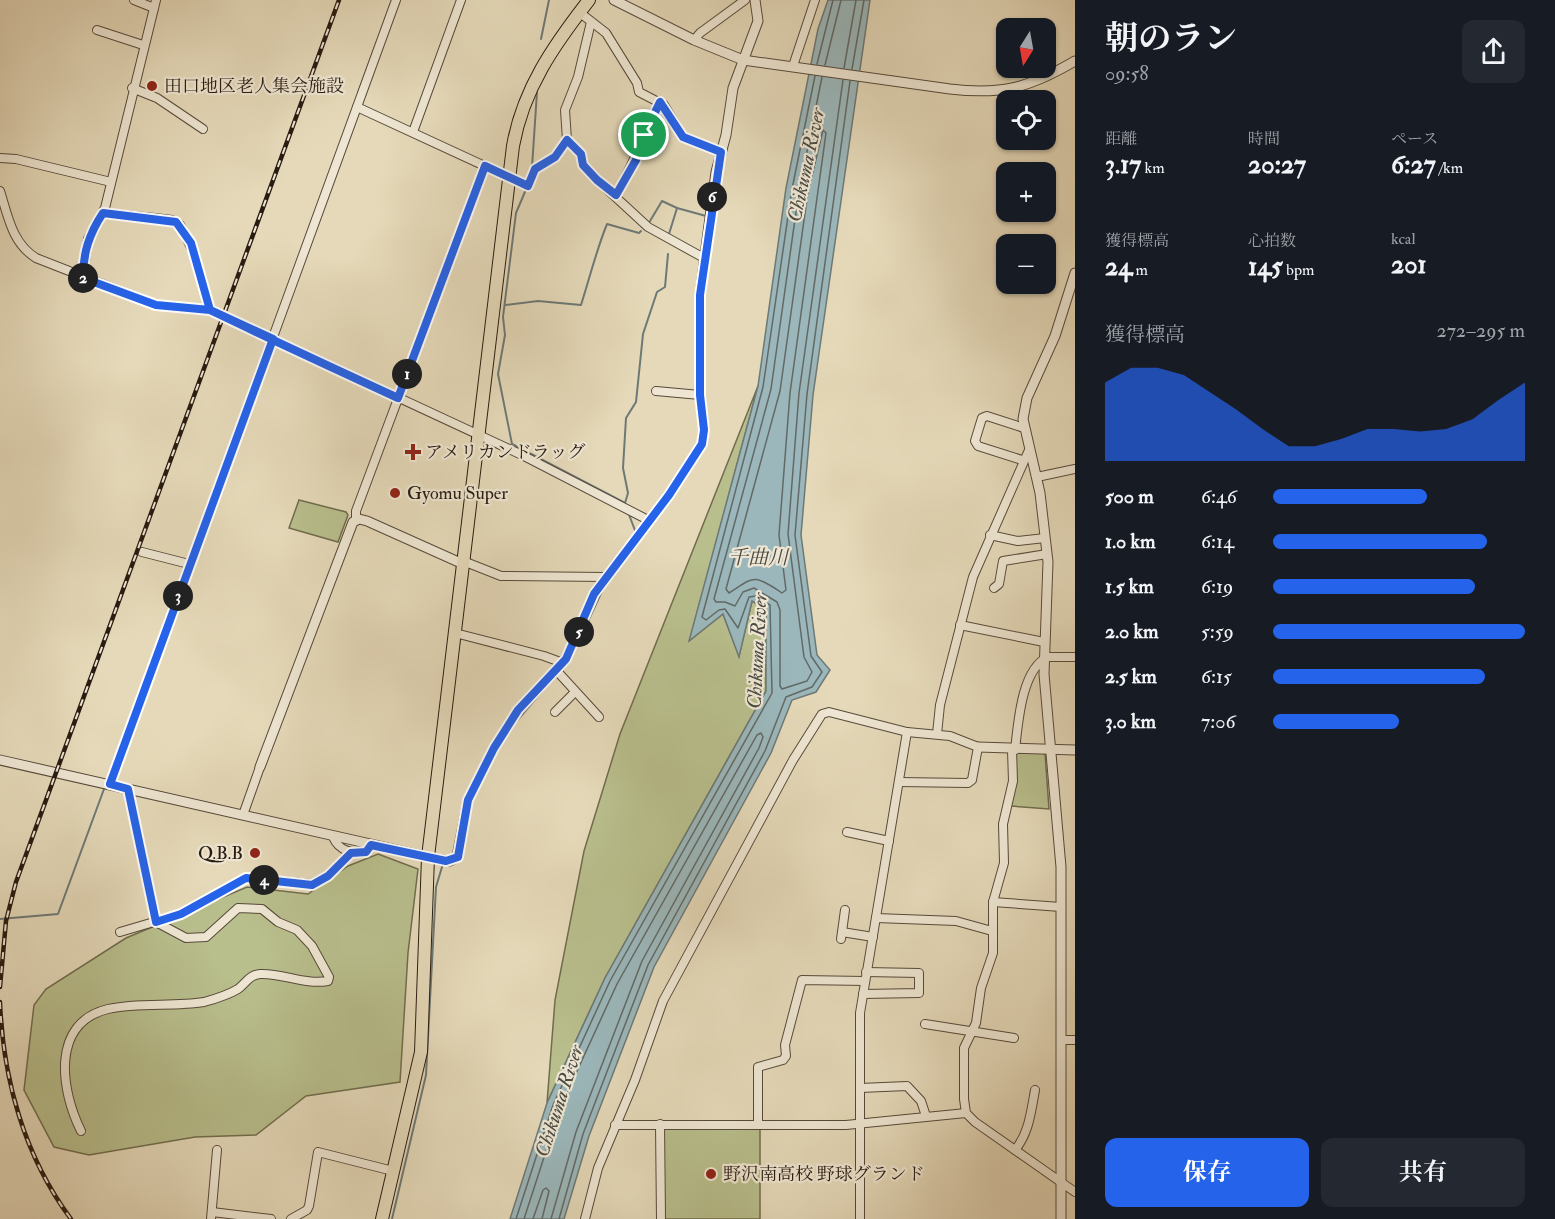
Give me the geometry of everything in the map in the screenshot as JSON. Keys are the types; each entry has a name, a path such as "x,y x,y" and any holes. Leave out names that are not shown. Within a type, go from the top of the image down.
{"main road":[{"path":"382,1219 421,1052 428,857 515,135 529,91 556,43 589,0"}],"street":[{"path":"83,278 88,239 103,213 132,88 155,4 134,0"},
{"path":"110,784 188,564 273,339 396,0"},
{"path":"413,132 461,0"},
{"path":"614,0 694,40 743,60 950,89 981,93 1008,91 1031,84 1075,61"},
{"path":"694,40 700,33 745,0"},
{"path":"0,760 446,861 458,857 468,800 494,748 518,710 559,666 573,645 594,594 650,521 702,444 704,430 700,395 700,295 704,258 733,88 758,21 755,0"},
{"path":"796,67 815,0"},
{"path":"579,12 606,33 637,83 639,92 660,102 683,137 721,152"},
{"path":"357,107 527,185 535,169 555,157 567,140 565,110 578,77 591,22"},
{"path":"97,30 143,45"},
{"path":"132,88 157,98 203,129"},
{"path":"616,195 636,160 644,135 660,102"},
{"path":"567,140 581,154 583,165 648,227 704,258"},
{"path":"0,158 16,159 111,182"},
{"path":"243,815 351,525 356,520 356,511 485,166"},
{"path":"0,191 13,232 24,250 43,262 156,305 210,310 478,435 650,521"},
{"path":"103,213 172,220 180,225 195,255 210,310"},
{"path":"1061,1219 1061,867 1044,659 1048,587 1047,554 1037,477 1024,428 1025,405 1072,294 1075,273"},
{"path":"656,391 700,395"},
{"path":"1022,460 978,446 975,441 982,418 987,416 1024,428"},
{"path":"937,734 938,712 973,577 1022,460 1029,450"},
{"path":"1037,477 1075,469"},
{"path":"356,520 368,520 463,562 501,576 607,577"},
{"path":"990,535 1018,541 1045,538"},
{"path":"142,552 188,564"},
{"path":"994,588 999,584 1003,561 1047,554"},
{"path":"960,625 1044,642"},
{"path":"454,633 544,656 559,666 575,692 599,717"},
{"path":"1044,659 1075,657"},
{"path":"966,1113 964,1048 972,1032 993,953 993,902 1004,863 1003,824 1012,786 1014,750 1023,692 1044,659"},
{"path":"555,712 575,692"},
{"path":"585,1219 589,1194 635,1080 663,1001 793,760 822,714 829,712 907,732 937,734 978,747 1014,750 1075,750"},
{"path":"860,1219 860,1013 907,732"},
{"path":"899,782 968,783 972,780 978,747"},
{"path":"128,789 156,922"},
{"path":"847,832 889,841"},
{"path":"333,837 339,845 351,853 366,852 371,845"},
{"path":"120,932 181,914 246,878 312,885 328,876 351,853"},
{"path":"993,902 1061,907"},
{"path":"81,1131 67,1099 65,1058 68,1044 76,1028 89,1017 107,1009 204,1002 228,995 255,975 279,976 304,981 328,981 329,977 312,946 303,936 278,922 262,909 238,908 212,934 193,939 156,922"},
{"path":"846,910 842,935 873,937"},
{"path":"876,918 956,921 992,931"},
{"path":"758,1125 758,1066 785,1058 785,1045 802,980 919,973 919,993 863,993"},
{"path":"925,1024 1014,1038"},
{"path":"1061,1040 1075,1040"},
{"path":"860,1088 907,1086 921,1101 926,1116"},
{"path":"1015,1150 1023,1141 1035,1090"},
{"path":"615,1125 860,1124 966,1113 1075,1192"},
{"path":"660,1124 661,1219"},
{"path":"217,1150 211,1215 271,1219"},
{"path":"291,1219 307,1210 309,1206 318,1152 393,1171"}],"green space":[{"path":"758,386 690,640 723,614 739,656 752,601 766,609 766,691 605,978 547,1103 555,1000 584,851 620,734"},
{"path":"299,500 346,512 348,515 338,542 289,528"},
{"path":"1016,753 1045,753 1049,809 1011,806 1016,782"},
{"path":"378,854 418,869 408,953 400,1082 306,1096 256,1135 195,1137 89,1155 54,1147 24,1090 34,1005 46,989 126,938 247,887 308,894 348,866"},
{"name":"野沢南高校 野球グランド","path":"662,1128 760,1128 760,1219 663,1219"}],"water":[{"name":"千曲川","path":"828,0 870,0 813,395 801,535 817,655 830,670 816,692 792,700 771,753 654,967 589,1136 564,1219 510,1219 547,1103 605,978 766,691 766,609 752,601 739,657 723,614 689,641 758,386 786,188 818,29"}],"waterway":[{"path":"358,93 392,0"},
{"path":"541,39 549,0"},
{"path":"532,167 537,92"},
{"path":"527,187 516,213 503,317 505,335 498,374 512,444 625,503 626,506"},
{"path":"650,221 662,201 677,208"},
{"path":"669,234 677,208 706,216"},
{"path":"505,305 538,301 581,305 607,224 639,233 641,231"},
{"path":"625,503 628,493 623,468 626,418 636,402 643,334 657,292 665,287 668,254"},
{"path":"628,512 636,533"},
{"path":"187,561 205,513"},
{"path":"618,570 641,537"},
{"path":"108,778 185,566"},
{"path":"570,660 603,589"},
{"path":"562,670 567,664"},
{"path":"515,723 543,690"},
{"path":"0,919 58,914 104,789"},
{"path":"392,1219 426,1075 436,887 442,867"}],"railway":[{"path":"0,987 6,921 16,882 339,0"},
{"path":"0,1002 6,1060 19,1116 40,1169 71,1219"}],"place":[{"name":"田口地区老人集会施設","path":"152,86"},
{"name":"アメリカンドラッグ","path":"413,452"},
{"name":"Gyomu Super","path":"395,493"},
{"name":"Q.B.B","path":"255,853"},
{"name":"野沢南高校 野球グランド","path":"711,1174"}],"route":[{"path":"644,135 636,160 616,195 583,165 581,154 567,140 555,157 535,169 528,186 485,166 398,398 273,339 222,316 210,310 191,243 176,222 103,213 93,228 85,251 83,278 156,305 210,310 273,339 110,784 128,789 156,922 181,914 238,880 246,878 312,885 328,876 351,853 366,852 371,845 446,861 458,857 466,806 494,748 518,710 566,659 594,594 669,495 702,444 704,430 700,395 700,295 716,172 721,152 683,137 660,102 644,135"}],"water label":[{"name":"Chikuma River","path":"806,165"},
{"name":"Chikuma River","path":"757,651"},
{"name":"Chikuma River","path":"559,1101"}]}
